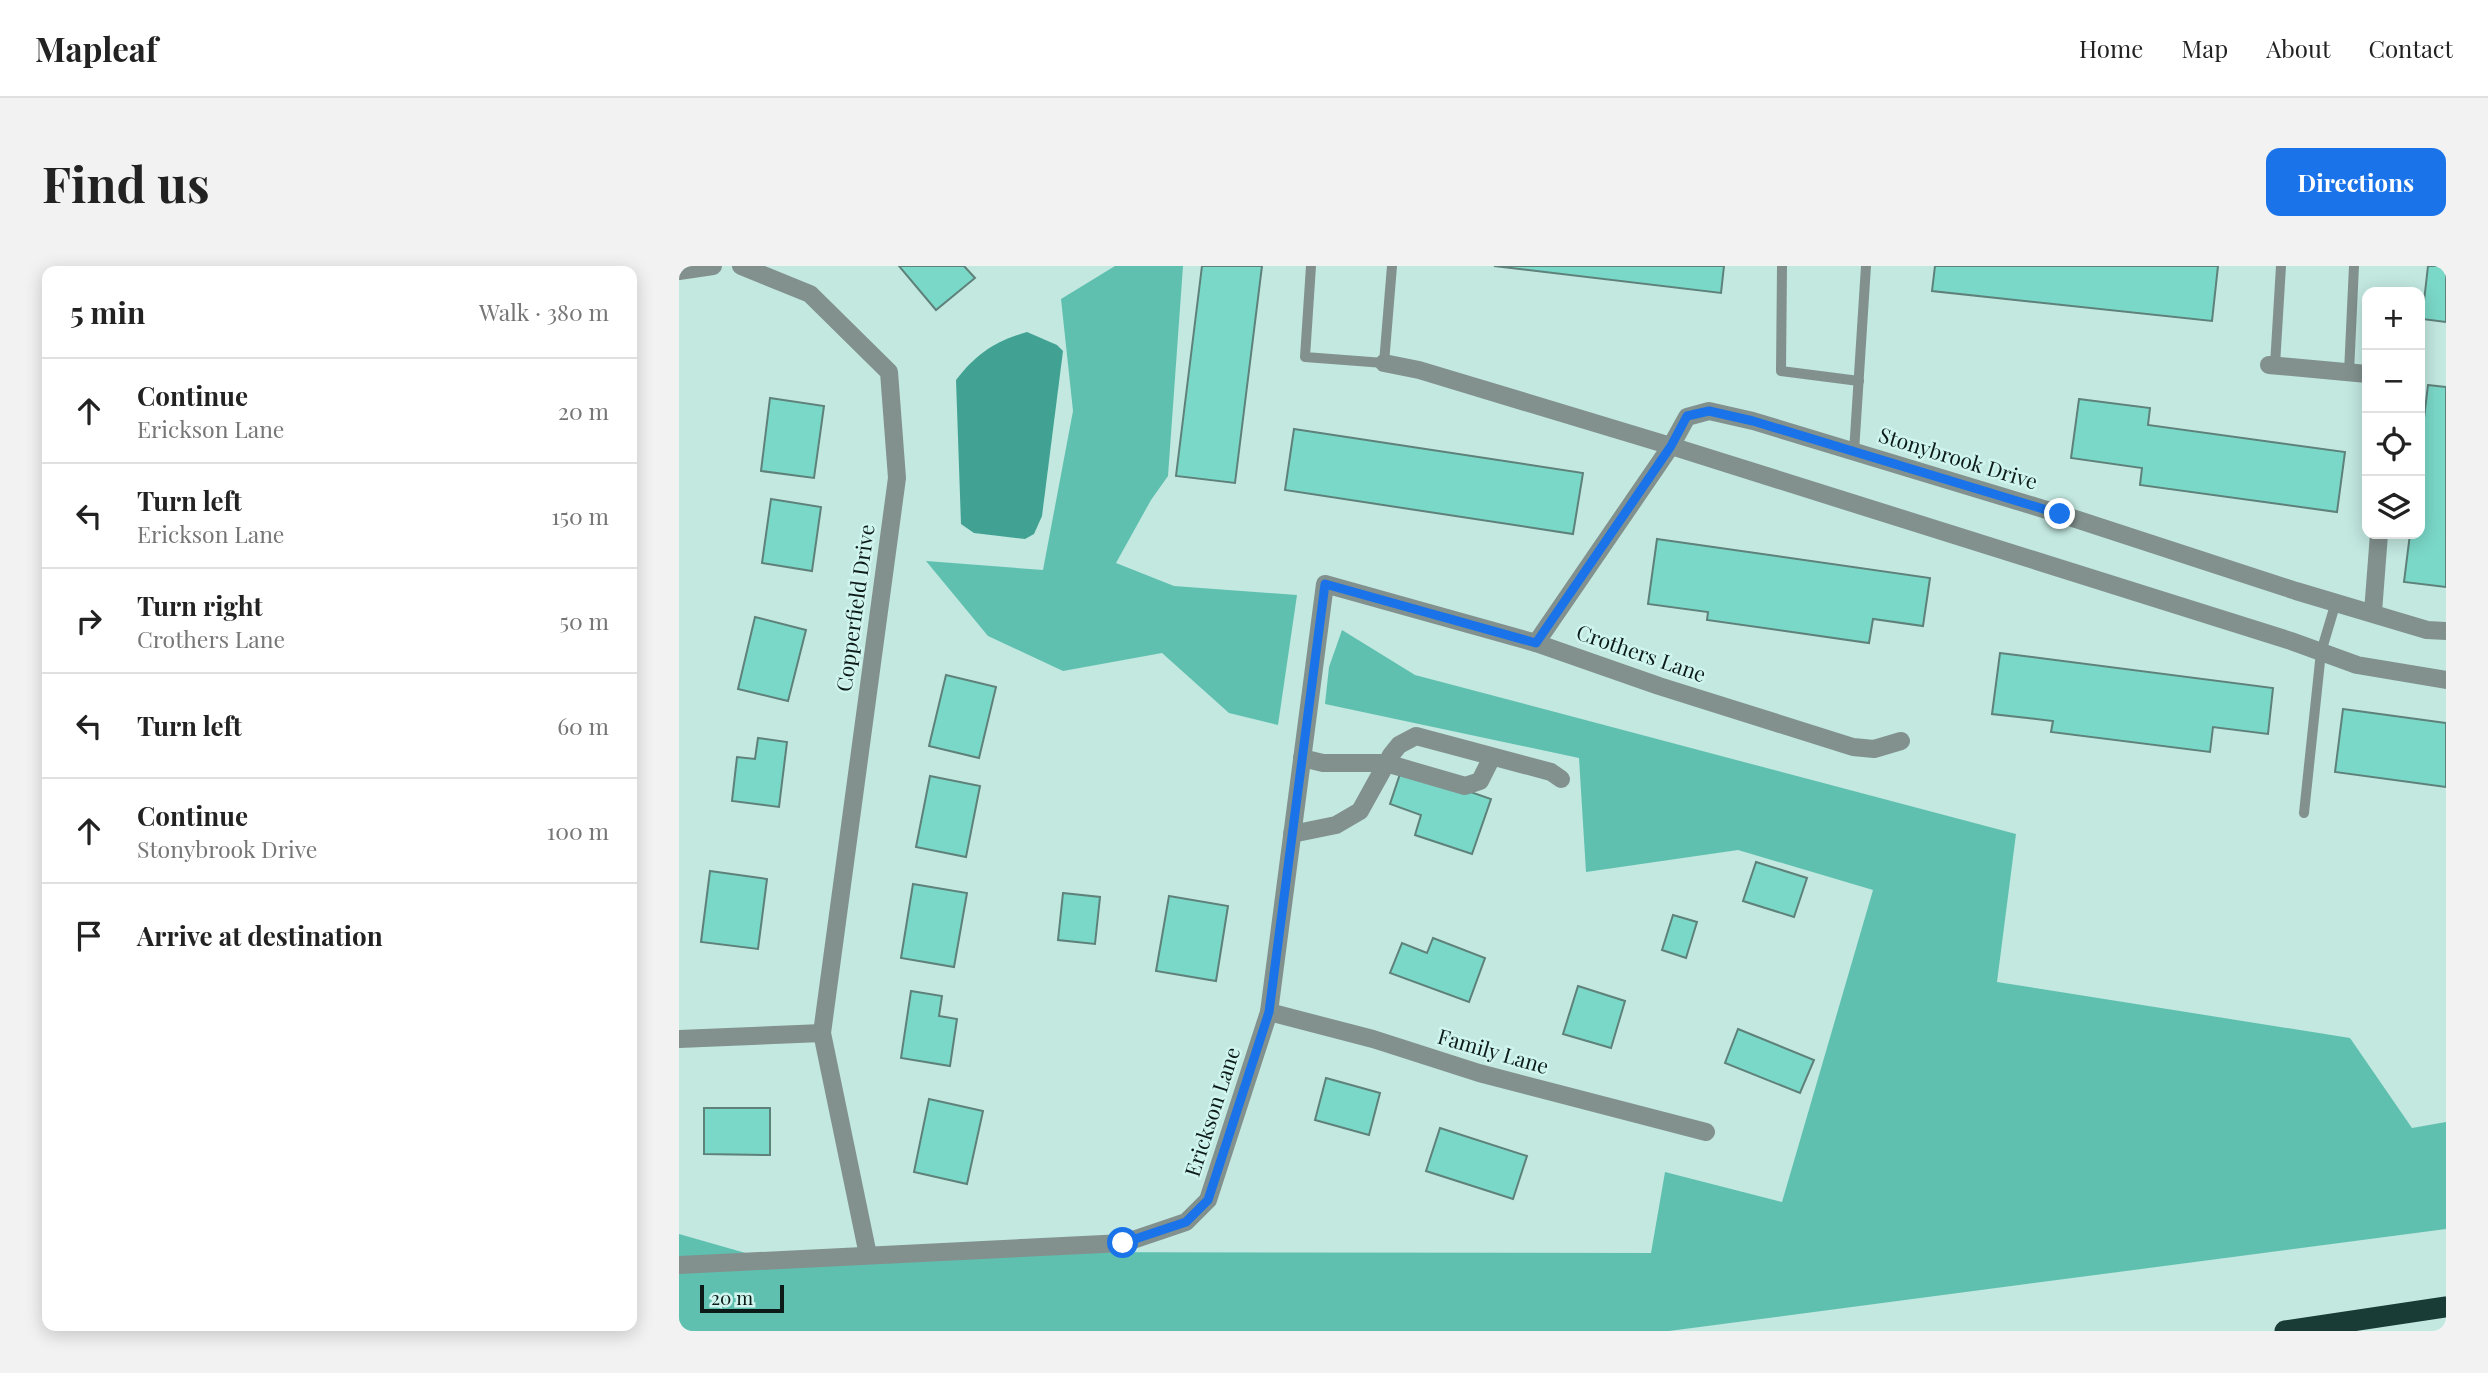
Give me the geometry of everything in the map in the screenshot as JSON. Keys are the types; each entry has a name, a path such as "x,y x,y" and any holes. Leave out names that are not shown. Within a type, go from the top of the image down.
{"highway":[{"path":"2285,1331 2446,1307"}],"street":[{"path":"679,271 713,266"},
{"name":"Copperfield Drive","path":"741,266 810,294 889,372 897,478 822,1033 868,1255"},
{"path":"1384,363 1419,370 1671,446 2357,665 2446,680"},
{"path":"2272,365 2358,373"},
{"name":"Stonybrook Drive","path":"1536,643 1671,446 1687,416 1709,411 1753,421 2047,510 2336,602 2427,629 2446,631"},
{"path":"2373,612 2379,539"},
{"name":"Crothers Lane","path":"1325,584 1536,643 1659,686 1853,747 1874,749 1901,741"},
{"name":"Erickson Lane","path":"679,1265 1123,1243 1186,1222 1208,1200 1269,1012 1325,584"},
{"path":"1292,834 1336,825 1360,811 1399,745 1416,736 1551,772 1562,779"},
{"path":"1302,758 1322,763 1352,765 1386,763 1465,786 1480,781 1492,757"},
{"name":"Family Lane","path":"1269,1012 1373,1039 1479,1073 1706,1132"},
{"path":"679,1039 822,1033"}],"lane":[{"path":"1311,266 1305,357 1384,363 1392,266"},
{"path":"1782,266 1781,371 1859,381"},
{"path":"1854,452 1866,266"},
{"path":"2272,365 2281,266"},
{"path":"2354,266 2358,373"},
{"path":"2304,813 2321,652 2336,602"}],"shaded area":[{"path":"1115,266 1183,266 1168,476 1151,500 1116,563 1174,586 1297,595 1278,725 1229,713 1162,653 1063,671 988,636 926,561 1043,570 1073,411 1061,299"},
{"path":"1027,332 1057,345 1063,351 1042,516 1034,534 1025,539 974,533 961,524 956,380 987,350"},
{"path":"1342,630 1415,675 2016,834 1997,982 2350,1038 2412,1128 2446,1122 2446,1229 1669,1331 679,1331 679,1234 781,1263 1029,1252 1651,1253 1665,1172 1782,1202 1873,890 1738,850 1586,872 1579,758 1325,704 1329,667"}],"building":[{"path":"899,266 964,266 975,278 936,310"},
{"path":"1202,266 1262,266 1235,483 1176,476"},
{"path":"1494,266 1724,266 1721,293"},
{"path":"1935,266 2218,266 2212,321 1932,291"},
{"path":"2428,266 2446,266 2446,322 2425,319"},
{"path":"2428,385 2446,387 2446,587 2404,582 2409,539 2425,539 2425,410"},
{"path":"770,398 824,406 814,478 761,471"},
{"path":"2079,399 2150,408 2148,425 2345,452 2337,512 2140,485 2142,468 2071,458"},
{"path":"1294,429 1583,473 1573,534 1285,490"},
{"path":"771,499 821,507 812,571 762,563"},
{"path":"1657,539 1930,578 1923,626 1873,619 1869,643 1707,620 1708,612 1648,604"},
{"path":"755,617 806,630 788,701 738,689"},
{"path":"2000,653 2273,688 2268,734 2213,727 2210,752 2051,732 2053,721 1992,714"},
{"path":"946,675 996,687 979,758 929,746"},
{"path":"2343,709 2446,723 2446,787 2335,772"},
{"path":"758,738 787,742 779,807 732,801 737,757 755,759"},
{"path":"1402,768 1491,799 1472,854 1415,835 1421,815 1390,804"},
{"path":"930,776 980,786 966,857 916,847"},
{"path":"1756,862 1807,878 1794,917 1743,901"},
{"path":"710,871 767,879 758,949 701,942"},
{"path":"913,884 967,893 954,967 901,958"},
{"path":"1063,893 1100,897 1095,944 1058,940"},
{"path":"1169,896 1228,906 1216,981 1156,971"},
{"path":"1673,915 1697,922 1686,958 1662,950"},
{"path":"1433,938 1485,958 1469,1002 1390,973 1402,943 1427,953"},
{"path":"1578,986 1625,1001 1611,1048 1563,1034"},
{"path":"911,991 942,996 939,1016 957,1019 950,1066 901,1058"},
{"path":"1738,1029 1814,1060 1800,1093 1725,1063"},
{"path":"1326,1078 1380,1093 1369,1135 1315,1120"},
{"path":"929,1099 983,1111 967,1184 914,1172"},
{"path":"704,1108 770,1108 770,1155 704,1154"},
{"path":"1440,1128 1527,1156 1513,1199 1426,1171"}],"route":[{"path":"1123,1243 1186,1222 1208,1200 1269,1012 1325,584 1536,643 1671,446 1687,416 1709,411 1753,421 2060,514"}]}
